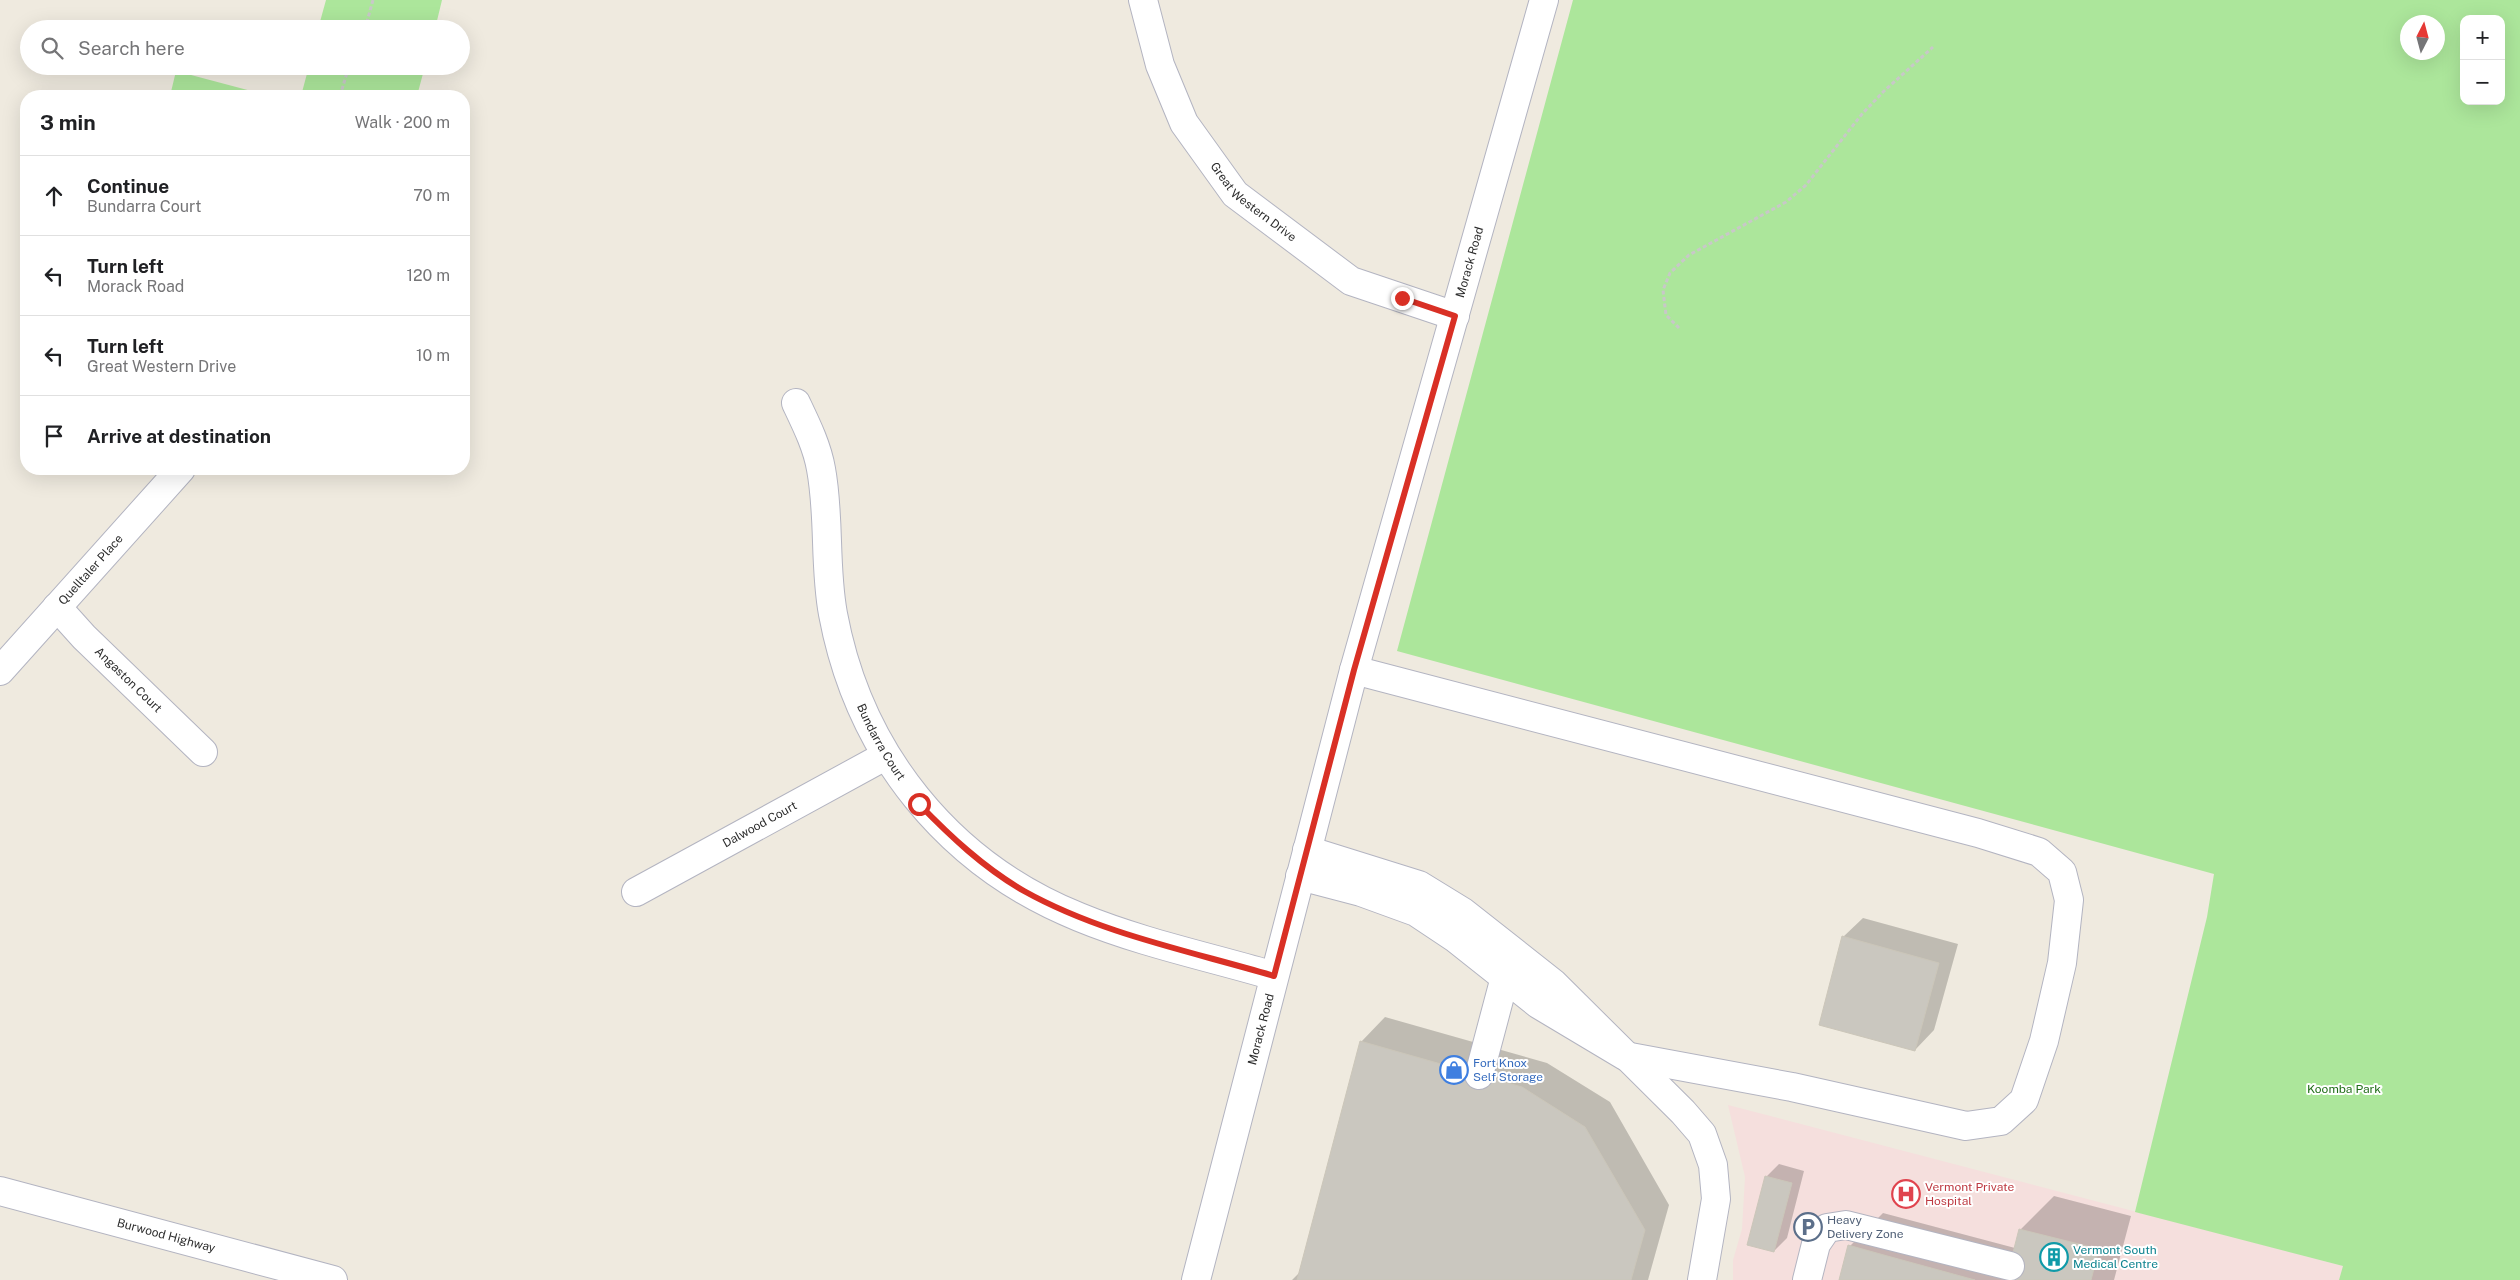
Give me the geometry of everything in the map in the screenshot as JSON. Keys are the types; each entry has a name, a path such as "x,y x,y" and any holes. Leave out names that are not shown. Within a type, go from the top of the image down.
{"street":[{"name":"Great Western Drive","path":"1143,0 1160,65 1184,123 1235,194 1351,281 1455,316"},
{"name":"Morack Road","path":"1196,1280 1354,670 1544,0"},
{"name":"Bundarra Court","path":"796,403 811,434 821,468 826,507 826,555 832,613 844,663 860,707 885,756 919,804 958,843 1023,890 1097,924 1274,976"},
{"name":"Quelltaler Place","path":"0,671 176,475"},
{"name":"Angaston Court","path":"57,607 84,637 203,752"},
{"path":"1304,863 1361,892 1416,912 1455,938 1538,1004 1625,1056 1792,1087 1966,1126 2001,1121 2024,1100 2044,1041 2062,963 2069,900 2062,872 2039,852 1978,833 1354,670"},
{"name":"Dalwood Court","path":"636,892 885,756"},
{"path":"1304,863 1419,885 1464,912 1553,983 1683,1112 1702,1134 1712,1165 1716,1199 1702,1280"},
{"path":"1479,1075 1505,978"},
{"name":"Burwood Highway","path":"0,1191 333,1280"},
{"path":"1807,1280 1816,1244 1827,1228 1846,1225 1893,1247 1999,1269"}],"path":[{"path":"367,20 373,0"},
{"path":"1678,328 1666,315 1662,290 1670,272 1689,255 1786,202 1799,191 1883,92 1933,47"},
{"path":"342,90 346,75"}],"shaded area":[{"name":"Vermont Private Hospital","path":"1728,1105 2343,1266 2339,1280 1733,1280 1733,1260 1742,1229 1745,1177"}],"green space":[{"path":"326,0 442,0 437,20 320,20"},
{"name":"Koomba Park","path":"1573,0 2520,0 2520,1280 2339,1280 2343,1266 2135,1212 2207,917 2214,874 1397,651"},
{"path":"175,75 191,75 247,90 171,90"},
{"path":"307,75 423,75 419,90 303,90"}],"building":[{"path":"1842,936 1939,963 1915,1051 1819,1025"},
{"path":"1360,1041 1522,1087 1585,1127 1645,1230 1631,1280 1297,1280"},
{"path":"1765,1176 1792,1183 1774,1252 1747,1245"},
{"name":"Vermont South Medical Centre","path":"2019,1229 2099,1249 2091,1280 2006,1280"},
{"path":"1848,1245 1891,1257 1975,1280 1839,1280"}],"place":[{"name":"Fort Knox Self Storage","path":"1454,1070"},
{"name":"Vermont Private Hospital","path":"1906,1194"},
{"name":"Heavy Delivery Zone","path":"1808,1227"},
{"name":"Vermont South Medical Centre","path":"2054,1257"}],"route":[{"path":"919,804 958,843 1023,890 1079,917 1133,936 1274,976 1354,670 1455,316 1402,298"}]}
